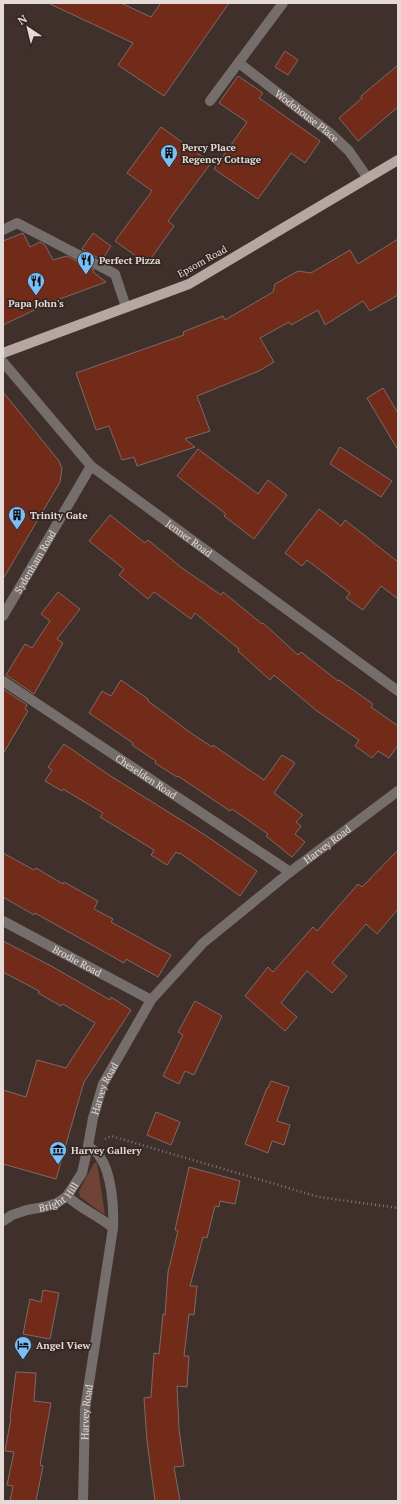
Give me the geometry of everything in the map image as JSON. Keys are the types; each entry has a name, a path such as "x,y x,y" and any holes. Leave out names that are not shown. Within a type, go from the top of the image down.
{"main road":[{"name":"Epsom Road","path":"3,353 189,284 398,160"}],"street":[{"path":"210,101 283,3"},
{"name":"Wodehouse Place","path":"239,63 330,133 349,151 368,177"},
{"path":"3,230 17,223 114,274 126,307"},
{"name":"Jenner Road","path":"3,362 90,466 398,691"},
{"name":"Sydenham Road","path":"3,616 90,466"},
{"name":"Cheselden Road","path":"3,681 290,872"},
{"name":"Harvey Road","path":"83,1501 85,1409 114,1214 107,1169 100,1155 88,1146 93,1118 103,1084 151,1000 203,943 290,872 398,791"},
{"name":"Brodie Road","path":"3,921 151,1000"},
{"name":"Bright Hill","path":"3,1221 12,1215 27,1210 57,1203 67,1196 82,1173 88,1146"},
{"path":"67,1196 86,1211 113,1228"}],"path":[{"path":"88,1146 111,1136 319,1197 398,1208"}],"shaded area":[{"path":"94,1163 97,1163 105,1215 80,1197 79,1191"}],"building":[{"path":"48,3 121,3 151,17 161,3 229,3 164,96 118,65 133,43"},
{"path":"285,51 298,60 288,75 275,67"},
{"path":"398,65 398,107 358,141 339,118 362,98 361,96"},
{"path":"238,76 263,93 259,98 320,141 305,163 291,153 258,199 214,169 247,122 219,103"},
{"name":"Percy Place Regency Cottage","path":"161,127 211,163 168,221 174,226 147,264 115,241 152,191 127,173"},
{"path":"23,233 30,247 40,242 45,245 53,260 67,256 94,270 93,272 106,282 49,303 3,325 3,241"},
{"path":"93,233 111,246 102,260 82,249"},
{"path":"398,239 398,295 370,311 363,301 325,325 318,310 291,325 289,322 260,338 274,362 259,371 197,396 210,431 185,439 195,447 137,466 134,457 122,460 109,426 96,430 76,373 184,335 183,332 223,316 225,320 273,292 275,284 298,271 311,273 350,250 358,264"},
{"path":"383,388 398,413 398,450 367,398"},
{"name":"Trinity Gate","path":"3,392 59,461 62,469 60,482 3,579"},
{"path":"340,447 392,481 381,497 330,464"},
{"path":"198,449 258,494 268,480 287,495 254,539 224,516 226,514 177,476"},
{"path":"319,509 341,526 345,520 398,562 398,599 381,586 363,610 346,598 350,593 307,560 302,566 285,553"},
{"path":"110,515 145,543 148,540 182,568 221,595 223,592 262,624 263,623 298,655 301,652 338,681 339,680 373,704 371,707 398,726 398,745 389,758 378,751 372,758 355,746 359,740 317,711 274,675 270,680 238,651 239,649 195,613 191,619 154,592 148,599 119,575 124,569 89,541"},
{"path":"58,592 80,609 57,639 63,643 34,694 6,675 25,644 32,648 50,621 41,614"},
{"path":"121,680 191,733 212,747 213,745 264,780 282,755 295,763 274,793 303,815 296,822 301,826 295,834 305,842 292,857 266,836 268,834 232,809 230,811 178,776 177,777 155,763 156,761 132,745 133,743 89,713 102,691 111,696"},
{"path":"3,689 27,705 25,709 28,711 3,754"},
{"path":"64,744 109,775 205,835 257,871 240,896 180,853 179,854 176,852 167,865 151,855 154,850 100,817 103,813 63,789 62,791 45,781 52,770 48,767"},
{"path":"398,850 398,909 377,934 366,924 332,963 347,976 332,993 307,971 281,1003 297,1017 285,1031 245,996 268,967 273,972 313,927 317,931 358,884 362,887"},
{"path":"3,853 34,870 36,868 63,884 64,882 98,901 94,909 113,919 111,922 171,955 158,977 126,959 124,963 35,913 34,915 3,897"},
{"path":"3,941 53,967 110,1000 111,997 131,1010 84,1082 56,1179 3,1164 3,1090 26,1097 37,1060 66,1068 95,1023 63,1004 61,1006 38,993 39,991 3,972"},
{"path":"195,1001 222,1016 194,1075 185,1071 179,1084 163,1076 183,1035 178,1032"},
{"path":"271,1081 289,1087 277,1121 290,1125 284,1145 272,1141 268,1153 245,1144"},
{"path":"156,1112 180,1122 171,1145 147,1135"},
{"path":"189,1167 240,1181 235,1204 220,1201 219,1207 215,1206 207,1238 203,1237 190,1286 197,1286 194,1315 189,1314 184,1356 189,1356 187,1387 177,1386 179,1429 184,1466 174,1467 180,1501 155,1501 147,1441 144,1398 151,1397 154,1353 159,1354 163,1314 165,1315 168,1272 178,1231 175,1230"},
{"path":"43,1290 59,1293 50,1339 23,1334 30,1299 41,1302"},
{"path":"16,1372 36,1373 34,1401 51,1403 40,1465 43,1466 36,1501 10,1501 13,1486 7,1485 14,1452 5,1451 11,1418"}],"place":[{"name":"Percy Place Regency Cottage","path":"169,168"},
{"name":"Perfect Pizza","path":"86,275"},
{"name":"Papa John's","path":"36,296"},
{"name":"Trinity Gate","path":"17,530"},
{"name":"Harvey Gallery","path":"58,1165"},
{"name":"Angel View","path":"23,1360"}]}
